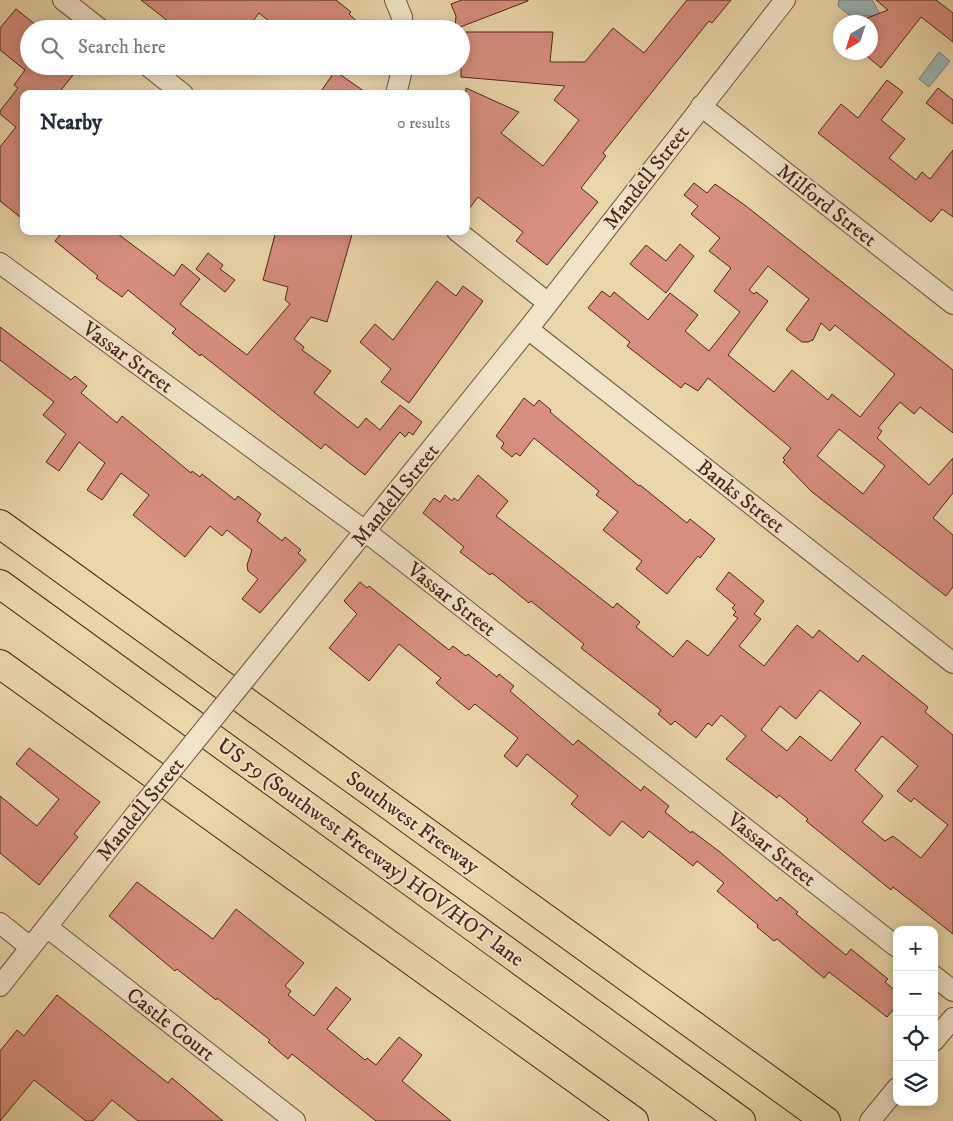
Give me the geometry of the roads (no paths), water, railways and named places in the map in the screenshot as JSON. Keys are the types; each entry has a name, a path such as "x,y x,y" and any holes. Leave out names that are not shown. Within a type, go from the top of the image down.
{"highway":[{"name":"Southwest Freeway","path":"0,524 826,1121"},
{"name":"US 59 (Southwest Freeway) HOV/HOT lane","path":"0,584 741,1121"},
{"path":"0,664 634,1121"}],"street":[{"path":"63,0 89,20"},
{"path":"395,0 402,20"},
{"name":"Mandell Street","path":"3,977 47,927 528,329 785,0"},
{"path":"159,75 178,90"},
{"path":"397,90 401,75"},
{"name":"Milford Street","path":"701,106 953,304"},
{"path":"462,235 548,303"},
{"name":"Vassar Street","path":"0,263 365,531 893,944"},
{"name":"Banks Street","path":"528,329 953,663"},
{"path":"0,923 30,947"},
{"name":"Castle Court","path":"47,927 296,1121"},
{"path":"938,979 953,990"},
{"path":"938,1036 953,1018"},
{"path":"870,1121 893,1093"}],"water":[{"path":"839,0 872,0 881,16 850,15 838,6"},
{"path":"939,52 950,61 929,87 919,79"}]}
